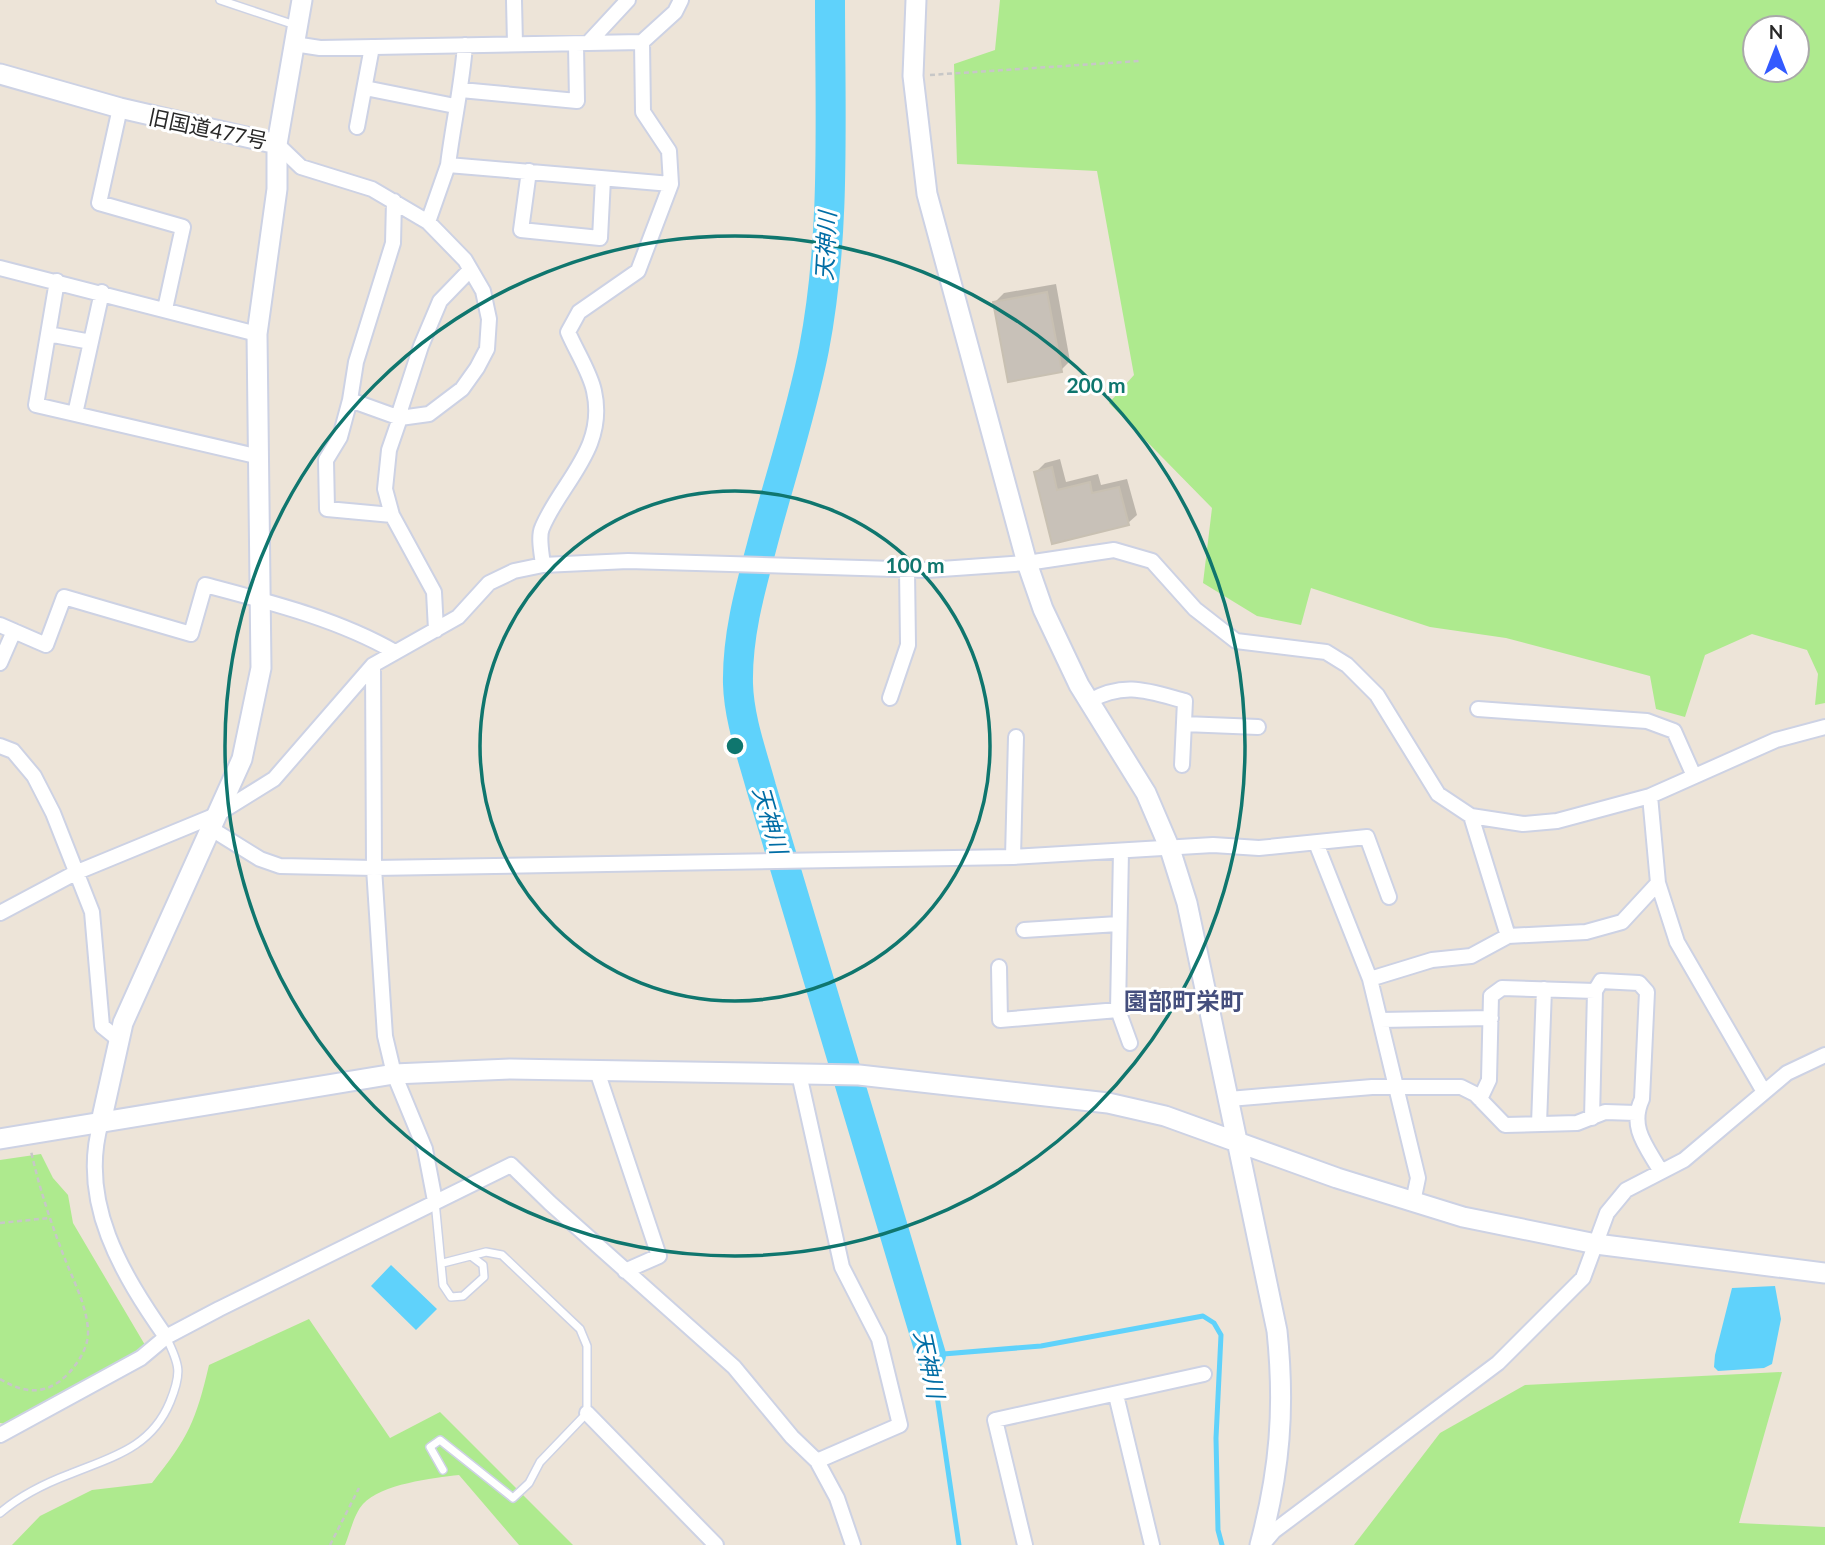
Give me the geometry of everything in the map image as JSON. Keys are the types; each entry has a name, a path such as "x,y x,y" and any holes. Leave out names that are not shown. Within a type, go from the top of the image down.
{"street":[{"name":"旧国道477号","path":"0,74 120,108 276,144 302,0"},
{"path":"514,0 515,44"},
{"path":"295,35 320,48 642,42 676,12 681,0"},
{"path":"916,0 913,76 927,194 1027,563 1061,650 1146,793 1170,849 1187,903 1273,1306 1283,1386 1277,1472 1261,1545"},
{"path":"461,90 577,101 583,44 622,2"},
{"path":"543,565 541,530 577,473 589,447 595,419 594,391 568,332 579,312 638,271 671,184 669,150 643,112 642,42"},
{"path":"428,222 448,165 455,106 461,90 465,45"},
{"path":"356,127 372,47"},
{"path":"365,88 455,106"},
{"path":"120,108 99,203 183,228 165,309"},
{"path":"276,144 300,167 372,189 428,222 470,270 483,291 489,319 487,349 462,389 429,414 399,417 349,400"},
{"path":"166,1337 127,1281 106,1234 93,1151 118,1039 142,975 242,760 261,668 263,600 257,334 278,189 276,144"},
{"path":"448,165 671,184"},
{"path":"529,172 521,230 600,238 603,179"},
{"path":"392,515 327,509 326,460 340,437 356,362 393,243 394,201"},
{"path":"0,268 102,292 257,334"},
{"path":"436,630 434,592 392,515 385,488 386,470 421,346 440,301 470,270"},
{"path":"57,281 36,405 260,457"},
{"path":"75,414 102,292"},
{"path":"48,334 91,342"},
{"path":"0,913 75,873 213,822 274,779 373,665 458,617 489,583 514,571 543,565 628,561 906,569 1027,563 1114,550 1152,561 1195,609 1236,641 1326,652 1348,665 1377,695 1438,794 1471,816 1523,824 1557,821 1650,796 1776,740 1825,727"},
{"path":"890,698 908,645 906,569"},
{"path":"0,663 7,628 46,645 64,597 191,634 205,585 263,600 367,636 395,652"},
{"path":"373,665 374,868 385,1036 394,1074 425,1149 435,1201"},
{"path":"1089,701 1110,690 1138,689 1185,701 1182,765"},
{"path":"1478,709 1647,721 1674,731 1694,776"},
{"path":"1184,724 1258,727"},
{"path":"1013,857 1016,737"},
{"path":"0,746 13,751 34,776 53,813 92,912 102,1026 118,1039"},
{"path":"1650,796 1658,883 1677,942 1765,1091"},
{"path":"1471,816 1508,936"},
{"path":"213,822 260,859 280,866 374,868 1013,857 1213,845 1259,848 1367,837 1389,897"},
{"path":"1316,843 1370,979 1418,1178 1413,1202"},
{"path":"1121,851 1118,1010 1130,1043"},
{"path":"1370,979 1432,960 1471,956 1508,936 1586,932 1622,922 1658,883"},
{"path":"1024,930 1118,924"},
{"path":"999,967 1000,1020 1118,1010"},
{"path":"1591,1118 1595,990 1601,981 1639,983 1647,992 1642,1099 1636,1113 1637,1132 1660,1170"},
{"path":"1480,1099 1489,1080 1491,996 1502,988 1595,990"},
{"path":"1539,1124 1544,989"},
{"path":"1380,1020 1491,1018"},
{"path":"1261,1545 1275,1531 1498,1363 1583,1279 1615,1200 1660,1170 1701,1148 1765,1091 1802,1063 1825,1055"},
{"path":"0,1139 394,1074 496,1069 859,1075 1108,1103 1165,1116 1337,1178 1463,1217 1596,1244 1825,1273"},
{"path":"597,1071 659,1256 625,1270"},
{"path":"799,1074 842,1268 879,1339 900,1425 817,1461"},
{"path":"1229,1099 1397,1087 1461,1087 1480,1099 1505,1125 1577,1123 1605,1112 1636,1113"},
{"path":"0,1435 141,1358 166,1337 435,1201 462,1192 511,1165 734,1367 792,1437 817,1461 836,1498 853,1545"},
{"path":"1025,1545 995,1420 1204,1374"},
{"path":"1116,1395 1152,1545"},
{"path":"587,1413 716,1545"}],"lane":[{"path":"220,0 295,35"},
{"path":"435,1201 446,1291 457,1298 463,1296 484,1277 482,1265 471,1256"},
{"path":"443,1263 486,1252 502,1255 580,1329 587,1346 587,1413 540,1462 529,1483 513,1498 440,1440 429,1447 443,1470"},
{"path":"0,1513 48,1483 119,1456 150,1434 164,1418 177,1385 179,1363 166,1337"}],"path":[{"path":"913,76 1139,61"},
{"path":"0,1379 14,1387 38,1392 55,1384 72,1372 88,1333 83,1308 49,1218 27,1134"},
{"path":"0,1223 49,1218"},
{"path":"330,1545 359,1488"}],"green space":[{"path":"1000,0 1825,0 1825,703 1815,705 1818,674 1807,650 1752,634 1705,655 1685,717 1656,709 1650,676 1506,638 1430,627 1311,588 1301,625 1257,616 1203,583 1212,508 1109,403 1134,375 1097,171 957,164 954,64 995,50"},
{"path":"41,1154 53,1178 68,1195 73,1223 145,1345 115,1365 6,1424 0,1423 0,1160"},
{"path":"309,1319 390,1438 440,1412 573,1545 519,1545 459,1475 408,1483 371,1497 357,1513 345,1545 12,1545 40,1516 92,1490 152,1483 189,1428 200,1401 209,1365"},
{"path":"1782,1372 1739,1523 1825,1527 1825,1545 1354,1545 1440,1433 1525,1385"}],"water":[{"path":"391,1265 437,1309 416,1330 371,1286"},
{"path":"1775,1286 1781,1319 1772,1364 1764,1368 1718,1371 1714,1367 1715,1355 1732,1288"}],"building":[{"path":"1047,292 1062,372 1008,382 993,302"},
{"path":"1052,467 1057,490 1090,482 1092,493 1119,487 1129,525 1052,544 1034,472"}],"waterway":[{"name":"天神川","path":"830,0 829,219 821,306 803,399 745,616 739,650 738,684 746,736 931,1355"},
{"path":"959,1545 931,1355 1041,1346 1203,1316 1214,1323 1221,1335 1216,1438 1218,1530 1222,1545"}],"district":[{"name":"園部町栄町","path":"1184,1000"}]}
